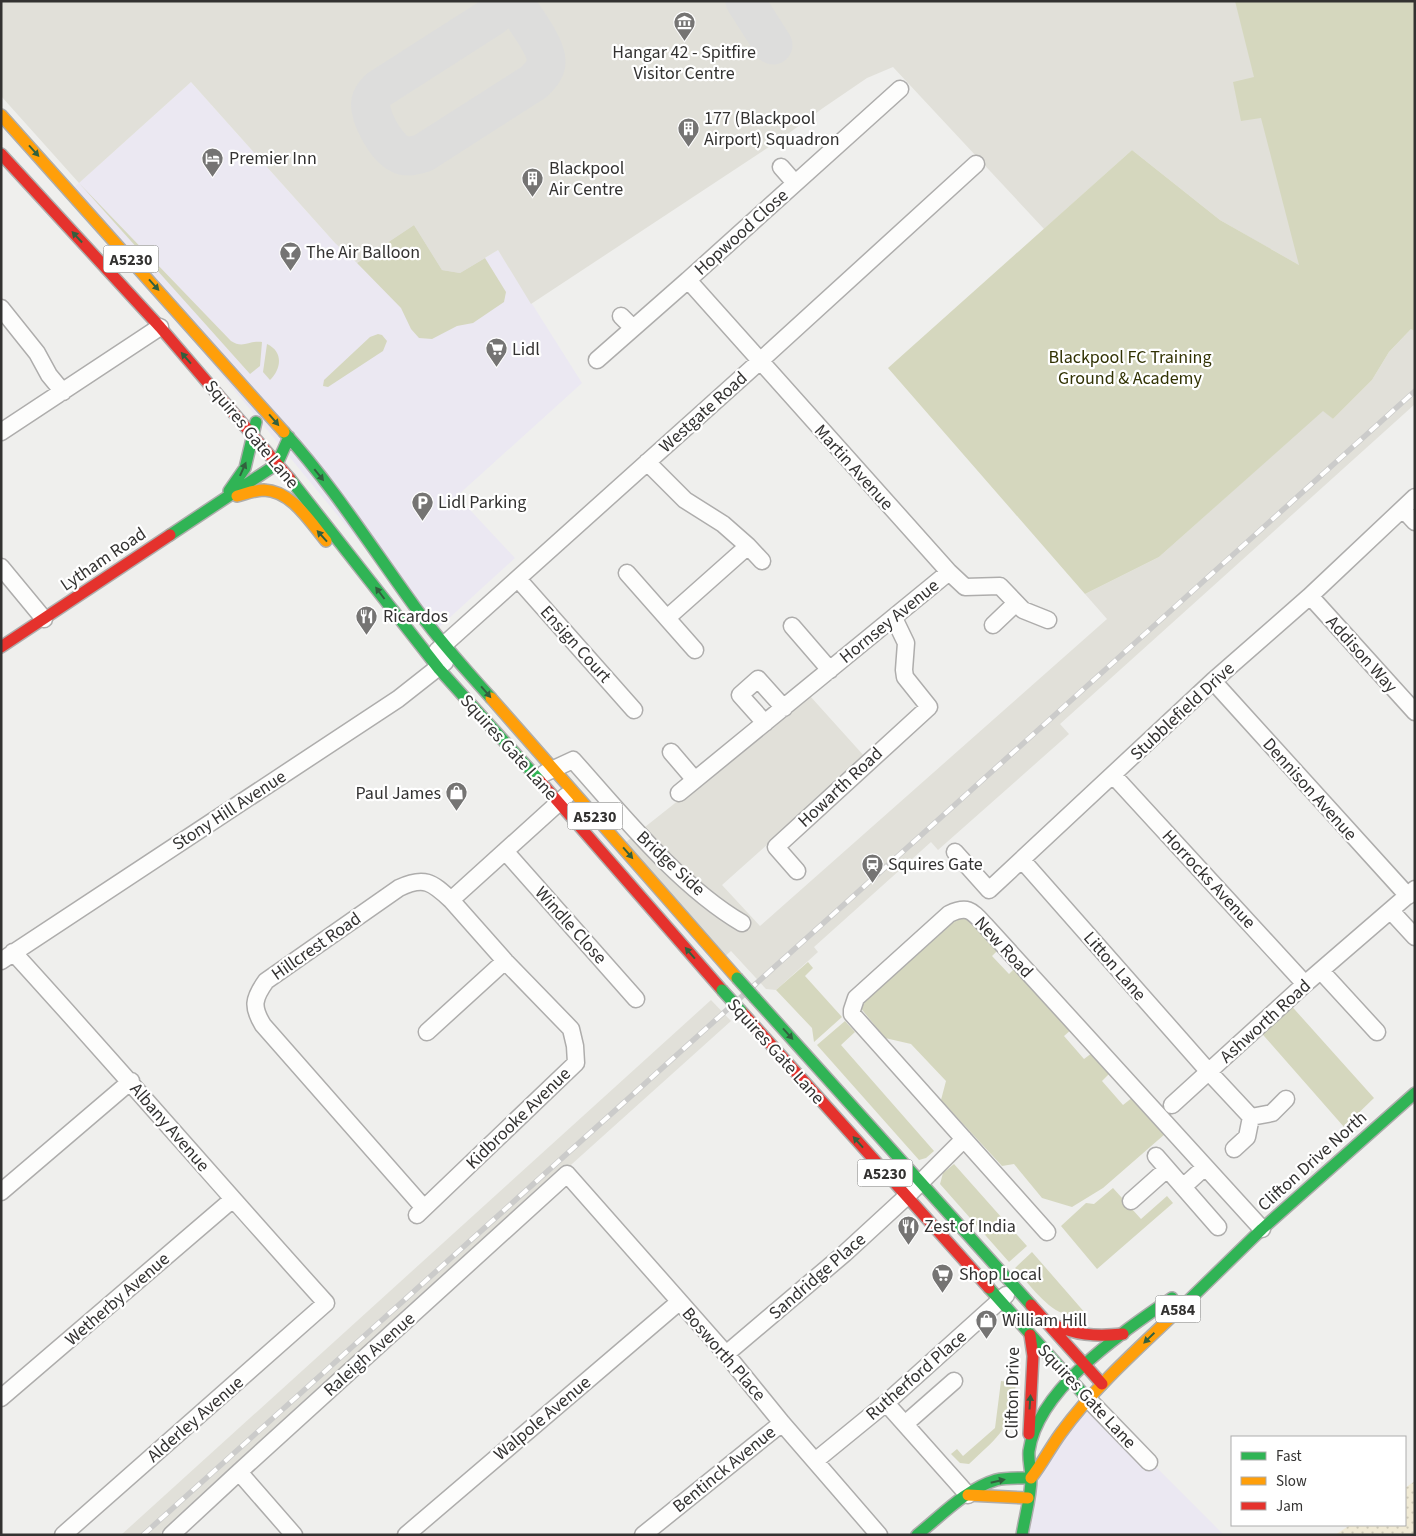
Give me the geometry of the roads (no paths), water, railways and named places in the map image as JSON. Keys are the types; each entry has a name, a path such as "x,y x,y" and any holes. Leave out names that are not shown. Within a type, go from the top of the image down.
{"main road":[{"name":"Squires Gate Lane","path":"1,115 288,437 341,501 415,607 449,650 736,978 1042,1320 1102,1384"},
{"name":"Squires Gate Lane","path":"1,154 160,327 252,434 358,564 434,663 537,777 740,1011 1088,1399"},
{"name":"Lytham Road","path":"224,499 245,468 260,404"},
{"path":"277,464 288,437"},
{"name":"Lytham Road","path":"1,648 277,464"},
{"path":"224,499 264,490 277,493 293,504 347,565 358,564"},
{"name":"Clifton Drive North","path":"1088,1399 1234,1255 1415,1093"},
{"name":"Clifton Drive North","path":"1084,1365 1123,1334 1234,1255"},
{"name":"Squires Gate Lane","path":"1042,1320 1070,1332 1086,1336 1123,1334"},
{"name":"Clifton Drive","path":"1029,1451 1033,1356 1030,1335"},
{"name":"A584","path":"1022,1535 1030,1478 1029,1451 1036,1429 1044,1410 1084,1365"},
{"name":"A584","path":"1030,1478 1040,1468 1060,1434 1088,1399"},
{"path":"917,1535 968,1495 991,1482 1012,1478 1030,1478"},
{"path":"968,1495 1028,1498"}],"street":[{"name":"Hopwood Close","path":"597,360 900,89"},
{"name":"Westgate Road","path":"449,650 518,579 976,164"},
{"name":"Hopwood Close","path":"781,167 795,183"},
{"name":"Hopwood Close","path":"688,280 760,361"},
{"path":"1,308 37,353 63,392"},
{"path":"621,316 633,328"},
{"path":"1,432 160,327"},
{"name":"Martin Avenue","path":"760,361 949,572 965,587 1000,586 1023,610 1048,620"},
{"path":"647,462 685,500 723,524 762,560"},
{"name":"Stubblefield Drive","path":"955,852 989,890 1213,682 1310,596 1415,497"},
{"path":"1403,509 1415,522"},
{"path":"667,618 748,546"},
{"path":"1,566 44,619"},
{"name":"Hornsey Avenue","path":"679,793 949,572"},
{"path":"627,573 694,650"},
{"name":"Ensign Court","path":"518,579 634,710"},
{"name":"Addison Way","path":"1310,596 1415,712"},
{"path":"993,625 1016,603"},
{"name":"Howarth Road","path":"797,871 776,847 929,707 905,677 906,643 894,618"},
{"name":"Hornsey Avenue","path":"792,626 830,670"},
{"name":"Stony Hill Avenue","path":"7,956 398,699 449,650"},
{"path":"765,723 740,694 758,679 784,708"},
{"name":"Dennison Avenue","path":"1213,682 1411,892"},
{"path":"671,752 695,780"},
{"name":"Bridge Side","path":"537,777 573,760 634,828 684,878 725,913 742,923"},
{"name":"Horrocks Avenue","path":"1113,774 1305,984"},
{"path":"452,900 572,790"},
{"name":"Windle Close","path":"505,852 636,999"},
{"name":"Litton Lane","path":"1022,860 1208,1072"},
{"name":"Hillcrest Road","path":"420,1212 263,1025 255,1012 255,1003 259,991 266,981 399,888 417,881 429,882 436,885 452,900"},
{"name":"Ashworth Road","path":"1172,1105 1305,984 1411,892"},
{"name":"Kidbrooke Avenue","path":"420,1212 576,1063 576,1046 571,1030 452,900"},
{"name":"New Road","path":"1048,1232 854,1017 852,1010 856,998 949,914 960,909 974,914 985,925 1262,1229"},
{"path":"1391,911 1415,937"},
{"name":"Albany Avenue","path":"7,956 131,1081 233,1200 326,1303"},
{"path":"427,1032 505,960"},
{"name":"Ashworth Road","path":"1321,971 1377,1032"},
{"name":"Ashworth Road","path":"1208,1072 1252,1117"},
{"path":"1,1192 131,1081"},
{"path":"1234,1149 1247,1137 1252,1117 1272,1113 1286,1099"},
{"path":"920,1182 964,1140"},
{"path":"1156,1156 1218,1227"},
{"path":"1183,1186 1205,1167"},
{"path":"1131,1201 1168,1169"},
{"name":"Bosworth Place","path":"567,1174 726,1354 782,1423 879,1535"},
{"name":"Raleigh Avenue","path":"171,1535 567,1174"},
{"name":"Sandridge Place","path":"726,1354 844,1254 920,1182"},
{"name":"Wetherby Avenue","path":"1,1398 233,1200"},
{"name":"Rutherford Place","path":"816,1460 886,1403 1014,1288"},
{"name":"Walpole Avenue","path":"406,1535 679,1302"},
{"name":"Alderley Avenue","path":"63,1535 326,1303"},
{"path":"905,1424 954,1381"},
{"name":"Squires Gate Lane","path":"1088,1399 1149,1462"},
{"path":"886,1403 968,1495"},
{"name":"Bentinck Avenue","path":"643,1535 782,1423"},
{"path":"239,1472 294,1535"}],"railway":[{"path":"143,1535 1415,391"}],"place":[{"name":"Hangar 42 - Spitfire Visitor Centre","path":"684,41"},
{"name":"177 (Blackpool Airport) Squadron","path":"688,147"},
{"name":"Premier Inn","path":"213,177"},
{"name":"Blackpool Air Centre","path":"533,197"},
{"name":"The Air Balloon","path":"290,271"},
{"name":"Lidl","path":"496,368"},
{"name":"Lidl Parking","path":"422,521"},
{"name":"Ricardos","path":"367,635"},
{"name":"Paul James","path":"457,812"},
{"name":"Squires Gate","path":"872,883"},
{"name":"Zest of India","path":"908,1245"},
{"name":"Shop Local","path":"943,1293"},
{"name":"William Hill","path":"986,1339"}],"park label":[{"name":"Blackpool FC Training Ground & Academy","path":"1130,367"}]}
